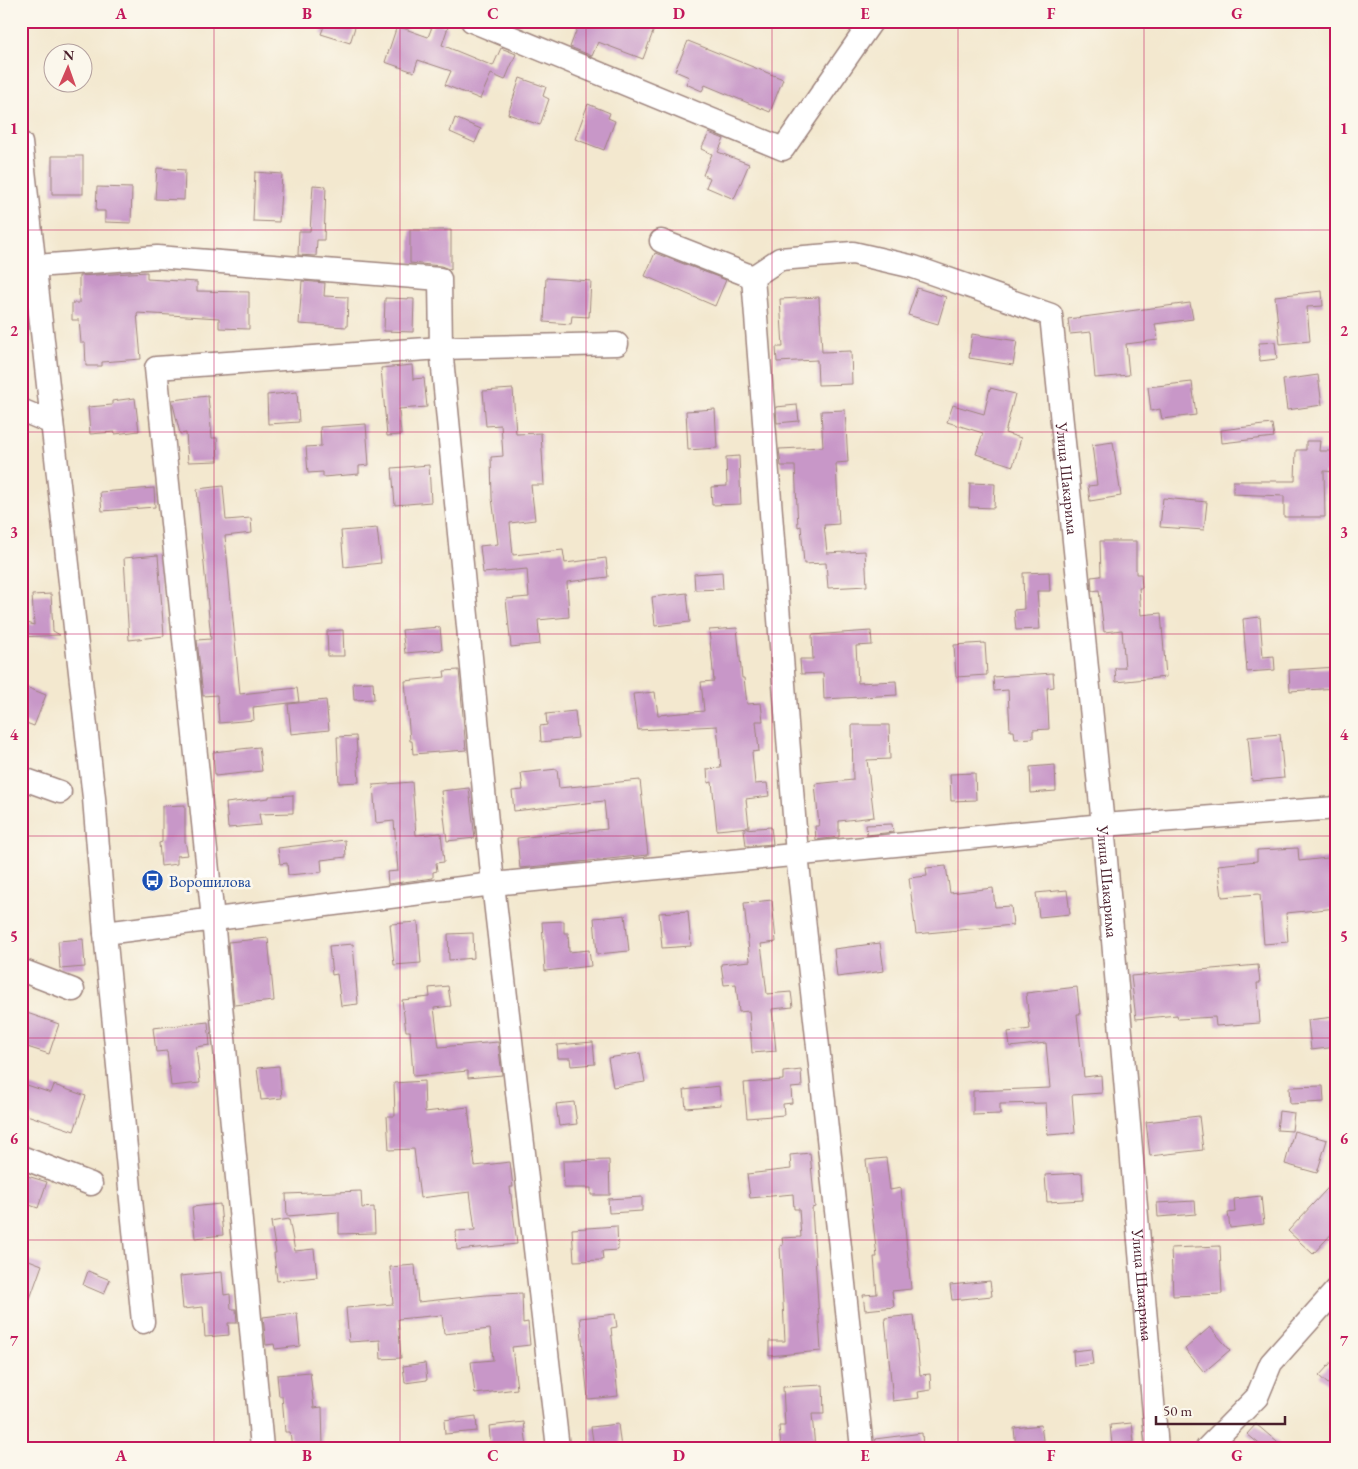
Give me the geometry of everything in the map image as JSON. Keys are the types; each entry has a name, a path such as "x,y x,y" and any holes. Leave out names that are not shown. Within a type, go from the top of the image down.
{"street":[{"path":"472,21 783,149 872,21"},
{"path":"21,143 94,798 105,933 143,1322"},
{"path":"661,241 754,277 797,854 862,1448"},
{"name":"Улица Шакарима","path":"754,277 780,259 853,253 914,267 1051,315 1103,825 1157,1448"},
{"path":"36,266 157,256 440,279 441,348 493,884 558,1448"},
{"path":"262,1448 213,919 156,368 441,348 617,344"},
{"path":"21,410 52,423"},
{"path":"21,778 60,792"},
{"path":"105,933 493,884 1103,825 1337,808"},
{"path":"21,970 73,990"},
{"path":"21,1157 91,1184"},
{"path":"1207,1448 1257,1397 1271,1363 1337,1289"}],"building":[{"path":"326,21 357,21 350,43 321,34"},
{"path":"580,21 657,21 643,59 598,42 592,56 570,47"},
{"path":"434,22 448,27 442,45 493,66 501,48 516,54 505,80 491,74 480,99 445,85 451,71 418,60 414,72 385,62 397,26 428,37"},
{"path":"688,41 783,79 770,112 705,85 702,91 686,84 689,77 675,71"},
{"path":"520,78 546,87 543,96 549,99 540,125 508,114"},
{"path":"588,104 610,113 608,118 615,121 604,150 575,139"},
{"path":"455,118 481,129 475,143 450,132"},
{"path":"709,133 724,139 718,152 749,164 734,199 706,187 710,178 703,175 712,154 701,149"},
{"path":"52,156 83,156 83,194 52,194"},
{"path":"157,168 185,170 184,200 155,199"},
{"path":"255,172 282,174 279,222 253,221"},
{"path":"313,185 326,186 324,240 317,240 316,256 298,255 299,231 310,231"},
{"path":"97,187 132,188 131,223 105,222 105,211 96,211"},
{"path":"410,230 451,230 451,270 441,266 410,263"},
{"path":"655,253 726,280 715,306 645,276"},
{"path":"147,272 147,279 197,282 197,291 249,292 249,329 219,328 219,318 137,313 141,359 102,362 102,366 86,366 85,343 81,343 79,320 72,320 72,303 79,303 79,276"},
{"path":"546,278 591,281 589,317 572,316 571,324 544,322"},
{"path":"302,281 325,283 324,296 348,297 347,327 299,324"},
{"path":"917,288 946,297 938,324 908,315"},
{"path":"1322,291 1323,306 1307,307 1310,341 1280,344 1275,296"},
{"path":"819,297 822,352 851,351 852,384 818,385 817,360 777,362 776,347 783,347 780,299"},
{"path":"385,298 414,299 413,332 384,331"},
{"path":"1190,303 1193,319 1155,324 1158,340 1126,344 1129,375 1095,378 1091,332 1070,334 1068,319"},
{"path":"972,334 1017,341 1013,365 969,358"},
{"path":"1275,342 1277,359 1260,361 1259,343"},
{"path":"412,365 413,379 424,378 427,407 399,409 401,435 387,436 381,368"},
{"path":"1318,375 1322,405 1287,410 1283,380"},
{"path":"1192,382 1196,415 1162,419 1160,409 1151,411 1148,387"},
{"path":"990,388 1015,394 1005,433 1021,438 1013,466 976,454 983,433 947,422 953,405 984,414"},
{"path":"513,389 516,434 541,433 544,485 531,485 535,520 510,523 513,555 563,550 565,563 606,558 608,577 567,582 569,617 538,620 540,644 511,647 506,599 529,597 527,569 483,573 480,546 498,544 492,498 491,457 503,456 501,425 486,426 483,391"},
{"path":"297,392 299,422 268,424 267,395"},
{"path":"208,396 212,438 217,438 218,461 188,462 186,433 180,434 172,400"},
{"path":"135,398 139,431 115,434 115,432 90,434 88,407 112,405 112,401"},
{"path":"797,405 799,421 777,423 776,407"},
{"path":"715,409 717,448 688,450 686,411"},
{"path":"845,410 848,462 836,463 839,524 824,525 827,553 865,551 867,586 828,588 826,563 804,564 801,526 798,527 795,466 781,466 779,449 823,447 821,411"},
{"path":"366,424 369,465 359,466 359,474 323,477 323,472 308,473 306,447 321,446 320,427"},
{"path":"1272,424 1274,437 1222,443 1221,430"},
{"path":"1306,441 1320,441 1319,451 1337,451 1337,472 1324,471 1325,517 1284,517 1284,496 1233,494 1233,481 1295,481 1296,450 1306,450"},
{"path":"1113,442 1121,496 1090,501 1088,486 1097,485 1092,445"},
{"path":"739,456 741,504 712,505 711,487 727,486 726,457"},
{"path":"429,465 431,502 395,505 392,468"},
{"path":"970,483 995,484 994,508 969,507"},
{"path":"223,486 226,520 251,518 252,533 225,536 240,694 297,688 299,702 253,707 254,720 219,723 217,695 203,696 197,640 211,639 197,489"},
{"path":"154,488 155,507 102,511 100,492"},
{"path":"1163,498 1207,502 1204,530 1160,527"},
{"path":"377,528 381,563 344,567 341,531"},
{"path":"1100,541 1136,541 1136,574 1141,574 1142,588 1139,588 1141,615 1161,613 1166,677 1116,682 1115,668 1125,668 1122,630 1104,632 1099,590 1092,591 1091,577 1101,576"},
{"path":"158,555 164,636 129,640 124,558"},
{"path":"722,572 723,589 695,590 694,574"},
{"path":"1049,572 1050,591 1037,591 1040,629 1016,630 1014,610 1024,609 1023,573"},
{"path":"687,593 690,622 655,626 652,597"},
{"path":"51,594 53,631 60,635 21,637 21,621 34,625 32,595"},
{"path":"1260,617 1263,657 1274,656 1275,670 1247,672 1243,619"},
{"path":"440,627 442,650 405,653 402,630"},
{"path":"737,628 742,678 744,678 747,704 761,703 763,721 756,721 759,751 752,752 755,784 767,783 769,796 746,799 749,827 717,830 712,782 708,783 707,769 721,768 717,726 638,730 633,694 655,692 658,715 704,711 701,682 714,681 709,630"},
{"path":"343,630 344,656 328,656 327,631"},
{"path":"871,631 872,645 856,646 858,683 896,681 897,695 824,699 823,673 801,674 800,659 813,659 812,635"},
{"path":"985,643 987,675 956,677 954,645"},
{"path":"1337,667 1337,688 1290,691 1289,670"},
{"path":"459,670 466,750 413,754 412,741 410,741 405,681 445,677 444,671"},
{"path":"1053,673 1054,687 1047,688 1049,729 1033,730 1033,738 1015,739 1014,731 1010,731 1008,690 994,691 993,677"},
{"path":"373,682 374,699 354,700 353,683"},
{"path":"21,685 46,695 34,726 21,721"},
{"path":"326,700 329,730 291,734 288,704"},
{"path":"575,711 578,738 541,742 540,726 547,725 546,714"},
{"path":"852,725 889,725 890,759 867,760 874,817 839,821 839,837 816,840 815,826 819,826 815,784 853,780"},
{"path":"1280,734 1284,778 1252,781 1248,737"},
{"path":"356,736 359,782 339,783 337,737"},
{"path":"259,747 262,771 215,776 213,752"},
{"path":"1055,765 1056,791 1031,793 1030,767"},
{"path":"557,769 559,788 640,780 648,855 520,868 517,838 607,829 604,801 514,811 512,791 523,790 521,773"},
{"path":"975,773 976,800 951,801 950,774"},
{"path":"412,782 416,835 441,833 444,862 436,863 437,871 433,872 433,878 388,884 387,872 398,871 394,821 376,823 373,785"},
{"path":"469,788 475,838 447,841 441,791"},
{"path":"293,795 293,813 259,814 261,825 228,828 226,803 269,798 269,796"},
{"path":"185,805 185,841 188,855 177,856 177,864 161,866 159,843 162,842 162,806"},
{"path":"892,824 893,832 867,835 866,825"},
{"path":"771,827 773,844 746,846 744,829"},
{"path":"345,840 346,857 321,860 322,872 288,875 287,863 280,864 278,848"},
{"path":"1298,848 1299,861 1337,857 1337,908 1286,913 1288,942 1264,944 1260,895 1222,897 1218,865 1257,861 1257,850"},
{"path":"946,866 950,893 993,888 995,907 1011,906 1013,925 916,934 909,878 927,876 926,868"},
{"path":"1067,890 1070,914 1039,917 1036,893"},
{"path":"772,900 776,942 761,944 767,994 791,992 793,1007 772,1009 776,1051 752,1053 749,1011 739,1012 736,984 724,985 721,964 750,961 744,903"},
{"path":"688,911 691,946 662,948 659,913"},
{"path":"625,915 629,951 597,954 594,918"},
{"path":"564,921 564,933 568,933 569,952 589,950 591,966 545,971 542,922"},
{"path":"418,922 421,963 394,965 390,924"},
{"path":"473,933 474,958 449,960 448,934"},
{"path":"268,938 274,1001 234,1005 228,942"},
{"path":"83,939 85,967 60,969 58,941"},
{"path":"880,943 884,971 837,977 834,949"},
{"path":"353,944 358,1004 341,1006 337,974 332,975 329,946"},
{"path":"1258,965 1260,983 1257,983 1260,1023 1216,1026 1215,1017 1178,1019 1177,1015 1136,1019 1131,976"},
{"path":"448,986 451,1006 434,1008 439,1047 498,1042 502,1075 468,1078 468,1071 413,1076 410,1031 406,1031 402,1000 430,997 429,988"},
{"path":"1077,987 1080,1014 1077,1014 1084,1077 1101,1075 1102,1093 1072,1095 1075,1133 1048,1135 1046,1103 1000,1104 1000,1114 973,1115 973,1091 1050,1088 1046,1043 1010,1047 1008,1032 1030,1029 1026,993"},
{"path":"27,1013 59,1024 49,1054 21,1045 21,1032"},
{"path":"1334,1017 1337,1047 1311,1050 1308,1020"},
{"path":"208,1022 210,1045 196,1047 200,1083 171,1086 167,1051 156,1052 153,1028"},
{"path":"593,1042 595,1064 571,1066 570,1058 558,1058 557,1045"},
{"path":"640,1053 645,1082 613,1087 608,1058"},
{"path":"279,1066 282,1098 261,1100 257,1068"},
{"path":"801,1070 802,1087 791,1088 792,1103 783,1104 784,1115 747,1118 744,1083 783,1080 783,1072"},
{"path":"424,1081 425,1112 468,1107 475,1166 510,1162 513,1187 510,1187 517,1244 457,1250 456,1231 475,1230 470,1192 420,1198 414,1149 389,1150 387,1116 395,1116 394,1083"},
{"path":"21,1083 51,1093 54,1085 86,1096 74,1131 21,1113"},
{"path":"719,1086 721,1105 686,1108 684,1090"},
{"path":"1323,1086 1324,1102 1290,1104 1289,1087"},
{"path":"574,1102 577,1124 559,1126 556,1104"},
{"path":"1279,1111 1294,1113 1292,1131 1277,1130"},
{"path":"1199,1116 1203,1150 1150,1156 1146,1122"},
{"path":"1294,1131 1327,1140 1317,1173 1285,1164"},
{"path":"810,1153 815,1207 812,1208 821,1351 769,1356 769,1341 785,1341 780,1246 783,1245 782,1238 801,1237 799,1209 794,1209 793,1194 750,1198 747,1174 791,1169 790,1155"},
{"path":"886,1158 890,1190 901,1188 911,1289 892,1291 894,1307 865,1310 863,1295 877,1294 874,1257 877,1257 866,1160"},
{"path":"609,1160 610,1195 591,1195 591,1188 564,1188 563,1161"},
{"path":"1082,1173 1083,1200 1047,1202 1045,1175"},
{"path":"21,1174 47,1182 38,1208 21,1202"},
{"path":"1337,1178 1337,1228 1313,1254 1288,1231"},
{"path":"361,1191 362,1208 374,1207 375,1233 339,1234 339,1212 287,1216 286,1194"},
{"path":"1261,1196 1264,1224 1230,1228 1228,1213 1235,1212 1234,1199"},
{"path":"642,1197 642,1211 609,1213 608,1199"},
{"path":"1195,1201 1196,1214 1158,1217 1157,1203"},
{"path":"220,1204 223,1235 195,1238 192,1207"},
{"path":"289,1219 295,1251 314,1249 317,1277 277,1281 274,1253 276,1253 271,1222"},
{"path":"617,1226 618,1250 602,1251 603,1260 574,1261 572,1229"},
{"path":"1220,1246 1222,1294 1173,1296 1171,1248"},
{"path":"21,1257 42,1265 23,1318 21,1317"},
{"path":"415,1265 418,1302 522,1293 523,1323 528,1322 530,1345 512,1347 517,1389 475,1394 471,1362 493,1360 490,1329 444,1334 442,1315 398,1319 401,1358 381,1359 380,1340 349,1342 346,1308 393,1304 390,1267"},
{"path":"88,1271 110,1280 104,1294 83,1285"},
{"path":"222,1272 224,1295 230,1294 231,1309 236,1309 237,1323 228,1323 229,1335 205,1337 203,1307 183,1309 180,1276"},
{"path":"990,1281 992,1296 952,1300 950,1285"},
{"path":"297,1313 300,1346 275,1349 274,1344 266,1345 263,1317"},
{"path":"615,1314 617,1327 611,1328 618,1396 588,1399 580,1318"},
{"path":"914,1315 920,1375 930,1374 931,1390 918,1392 919,1398 893,1401 885,1318"},
{"path":"1210,1327 1230,1350 1204,1372 1185,1349"},
{"path":"1091,1349 1093,1364 1074,1366 1073,1351"},
{"path":"1337,1356 1337,1392 1319,1376"},
{"path":"425,1363 427,1380 405,1383 403,1366"},
{"path":"310,1372 314,1408 322,1407 323,1448 292,1448 290,1432 285,1432 282,1396 279,1396 277,1375"},
{"path":"823,1385 824,1414 812,1414 815,1448 781,1448 779,1426 785,1426 783,1387"},
{"path":"476,1416 477,1431 445,1434 444,1420"},
{"path":"524,1422 527,1448 491,1448 489,1426"},
{"path":"1132,1423 1134,1442 1112,1445 1110,1425"},
{"path":"618,1424 621,1448 594,1448 591,1427"},
{"path":"1256,1424 1284,1448 1264,1448 1247,1434"},
{"path":"1041,1425 1044,1448 1016,1448 1014,1428"},
{"path":"922,1433 923,1448 876,1448 875,1439"}],"place":[{"name":"Ворошилова","path":"153,881"}]}
